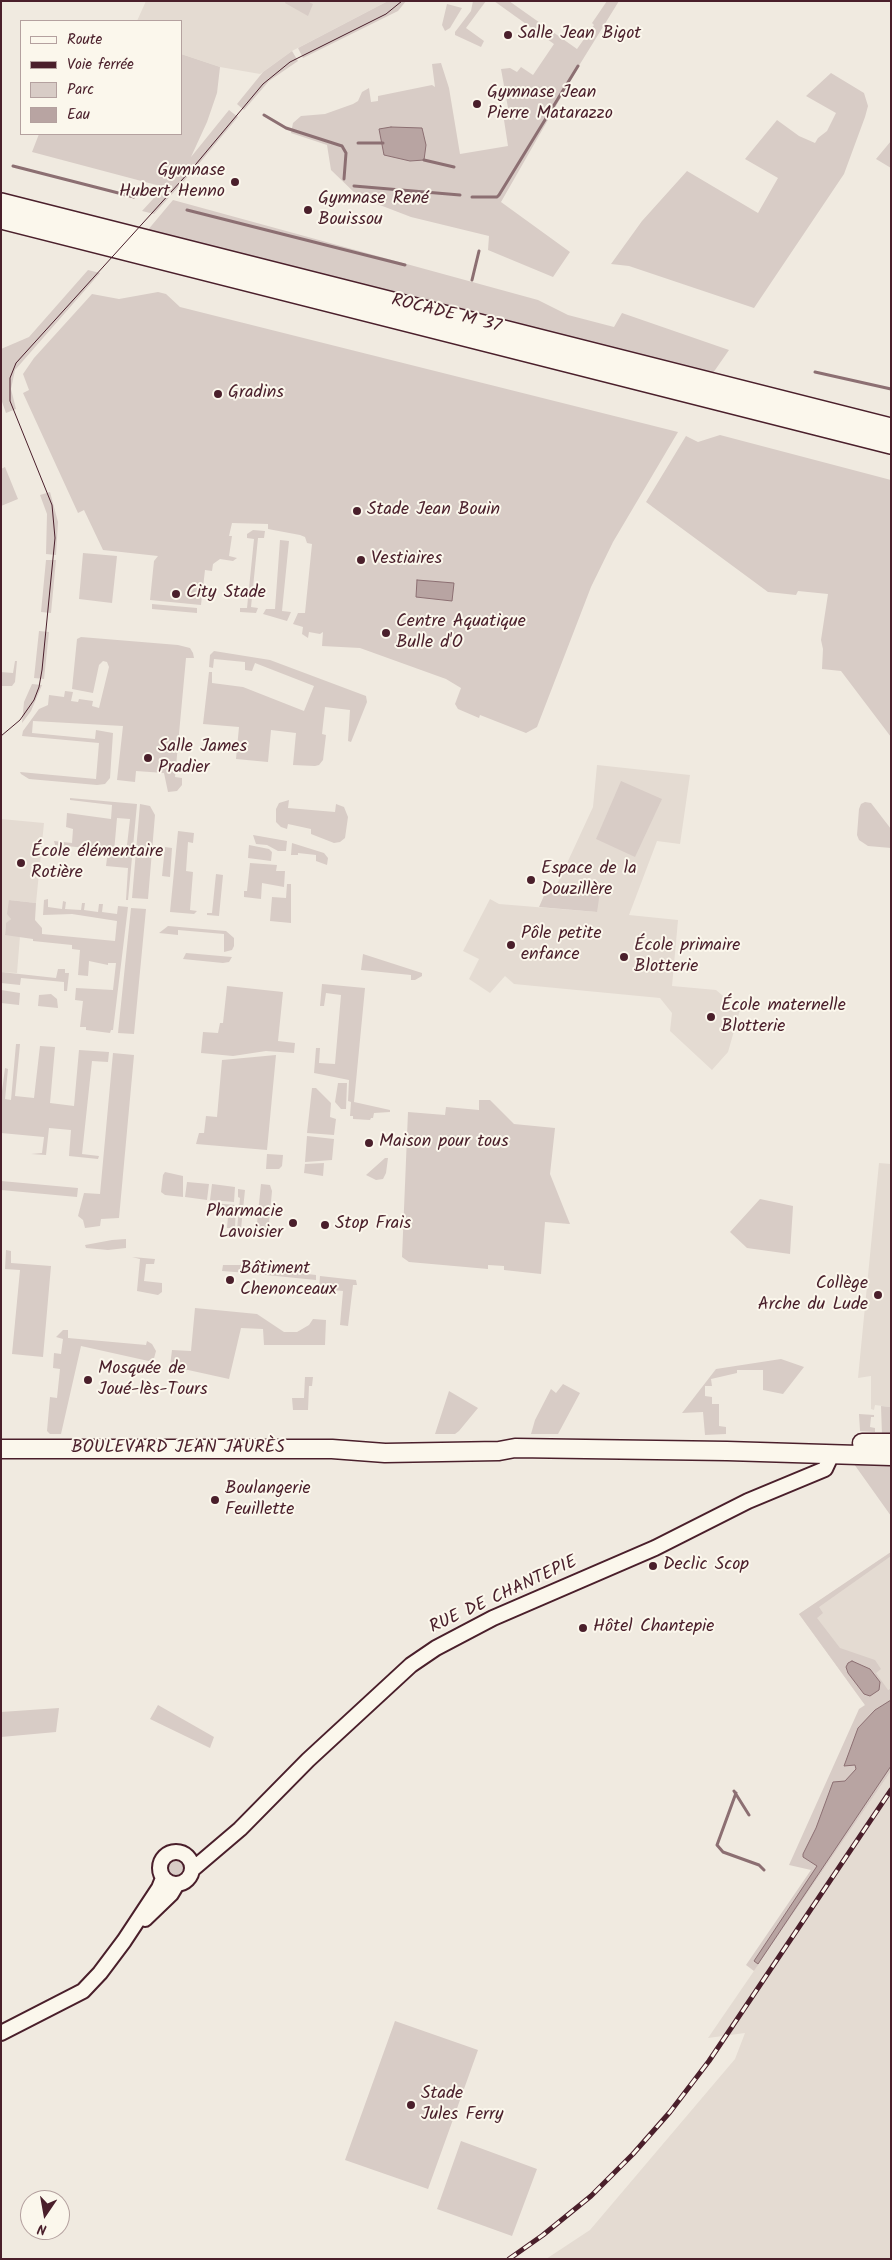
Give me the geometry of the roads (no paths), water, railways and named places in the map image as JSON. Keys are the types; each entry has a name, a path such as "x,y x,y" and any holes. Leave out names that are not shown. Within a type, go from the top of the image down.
{"highway":[{"name":"ROCADE M 37","path":"1,203 891,428"},
{"name":"ROCADE M 37","path":"1,219 891,444"}],"main road":[{"name":"BOULEVARD JEAN JAURÈS","path":"1,1449 356,1449 385,1453 498,1451 515,1448 727,1451 811,1449 891,1442"},
{"name":"BOULEVARD JEAN JAURÈS","path":"811,1449 832,1454 891,1456"}],"street":[{"path":"804,1477 811,1449"},
{"name":"RUE DE CHANTEPIE","path":"193,1869 240,1830 308,1760 404,1672 436,1648 493,1618 654,1548 748,1501 825,1469 832,1454"},
{"path":"1,2033 83,1991 100,1973 124,1941 159,1888 163,1878 160,1864 170,1852 186,1854 192,1863 193,1869 188,1879 177,1884 171,1894 124,1941"},
{"path":"163,1878 177,1884"}],"water":[{"path":"391,127 422,128 426,145 424,160 410,161 384,155 379,129"},
{"path":"417,580 454,583 452,601 416,597"},
{"path":"852,1661 870,1669 880,1682 879,1690 870,1696 864,1694 848,1673 846,1667"},
{"path":"891,1700 891,1766 758,1964 754,1961 817,1866 803,1857 803,1854 816,1828 833,1782 845,1781 856,1769 855,1765 844,1766 858,1728 875,1710"}],"waterway":[{"path":"472,197 497,197 499,195 578,66"},
{"path":"264,115 286,128 342,146 346,153 344,179"},
{"path":"358,143 383,143"},
{"path":"424,160 454,167"},
{"path":"13,166 134,197"},
{"path":"354,186 460,195"},
{"path":"187,210 405,265"},
{"path":"472,280 479,251"},
{"path":"815,372 891,389"},
{"path":"734,1791 749,1815"},
{"path":"736,1793 717,1845 723,1852 759,1865 764,1870"}],"tram line":[{"path":"1,736 20,720 34,700 39,687 55,538 52,505 10,401 10,378 16,363 191,170 263,84 290,62 386,14 402,1"}],"railway":[{"path":"509,2259 543,2235 591,2196 633,2154 670,2112 709,2061 891,1790"}],"place":[{"name":"Salle Jean Bigot","path":"508,35"},
{"name":"Gymnase Jean Pierre Matarazzo","path":"477,104"},
{"name":"Gymnase Hubert Henno","path":"235,182"},
{"name":"Gymnase René Bouissou","path":"308,210"},
{"name":"Gradins","path":"218,394"},
{"name":"Stade Jean Bouin","path":"357,511"},
{"name":"Vestiaires","path":"361,560"},
{"name":"City Stade","path":"176,594"},
{"name":"Centre Aquatique Bulle d'O","path":"386,633"},
{"name":"Salle James Pradier","path":"148,758"},
{"name":"École élémentaire Rotière","path":"21,863"},
{"name":"Espace de la Douzillère","path":"531,880"},
{"name":"Pôle petite enfance","path":"511,945"},
{"name":"École primaire Blotterie","path":"624,957"},
{"name":"École maternelle Blotterie","path":"711,1017"},
{"name":"Maison pour tous","path":"369,1143"},
{"name":"Pharmacie Lavoisier","path":"293,1223"},
{"name":"Stop Frais","path":"325,1225"},
{"name":"Bâtiment Chenonceaux","path":"230,1280"},
{"name":"Collège Arche du Lude","path":"878,1295"},
{"name":"Mosquée de Joué-lès-Tours","path":"88,1380"},
{"name":"Boulangerie Feuillette","path":"215,1500"},
{"name":"Declic Scop","path":"653,1566"},
{"name":"Hôtel Chantepie","path":"583,1628"},
{"name":"Stade Jules Ferry","path":"411,2105"}]}
